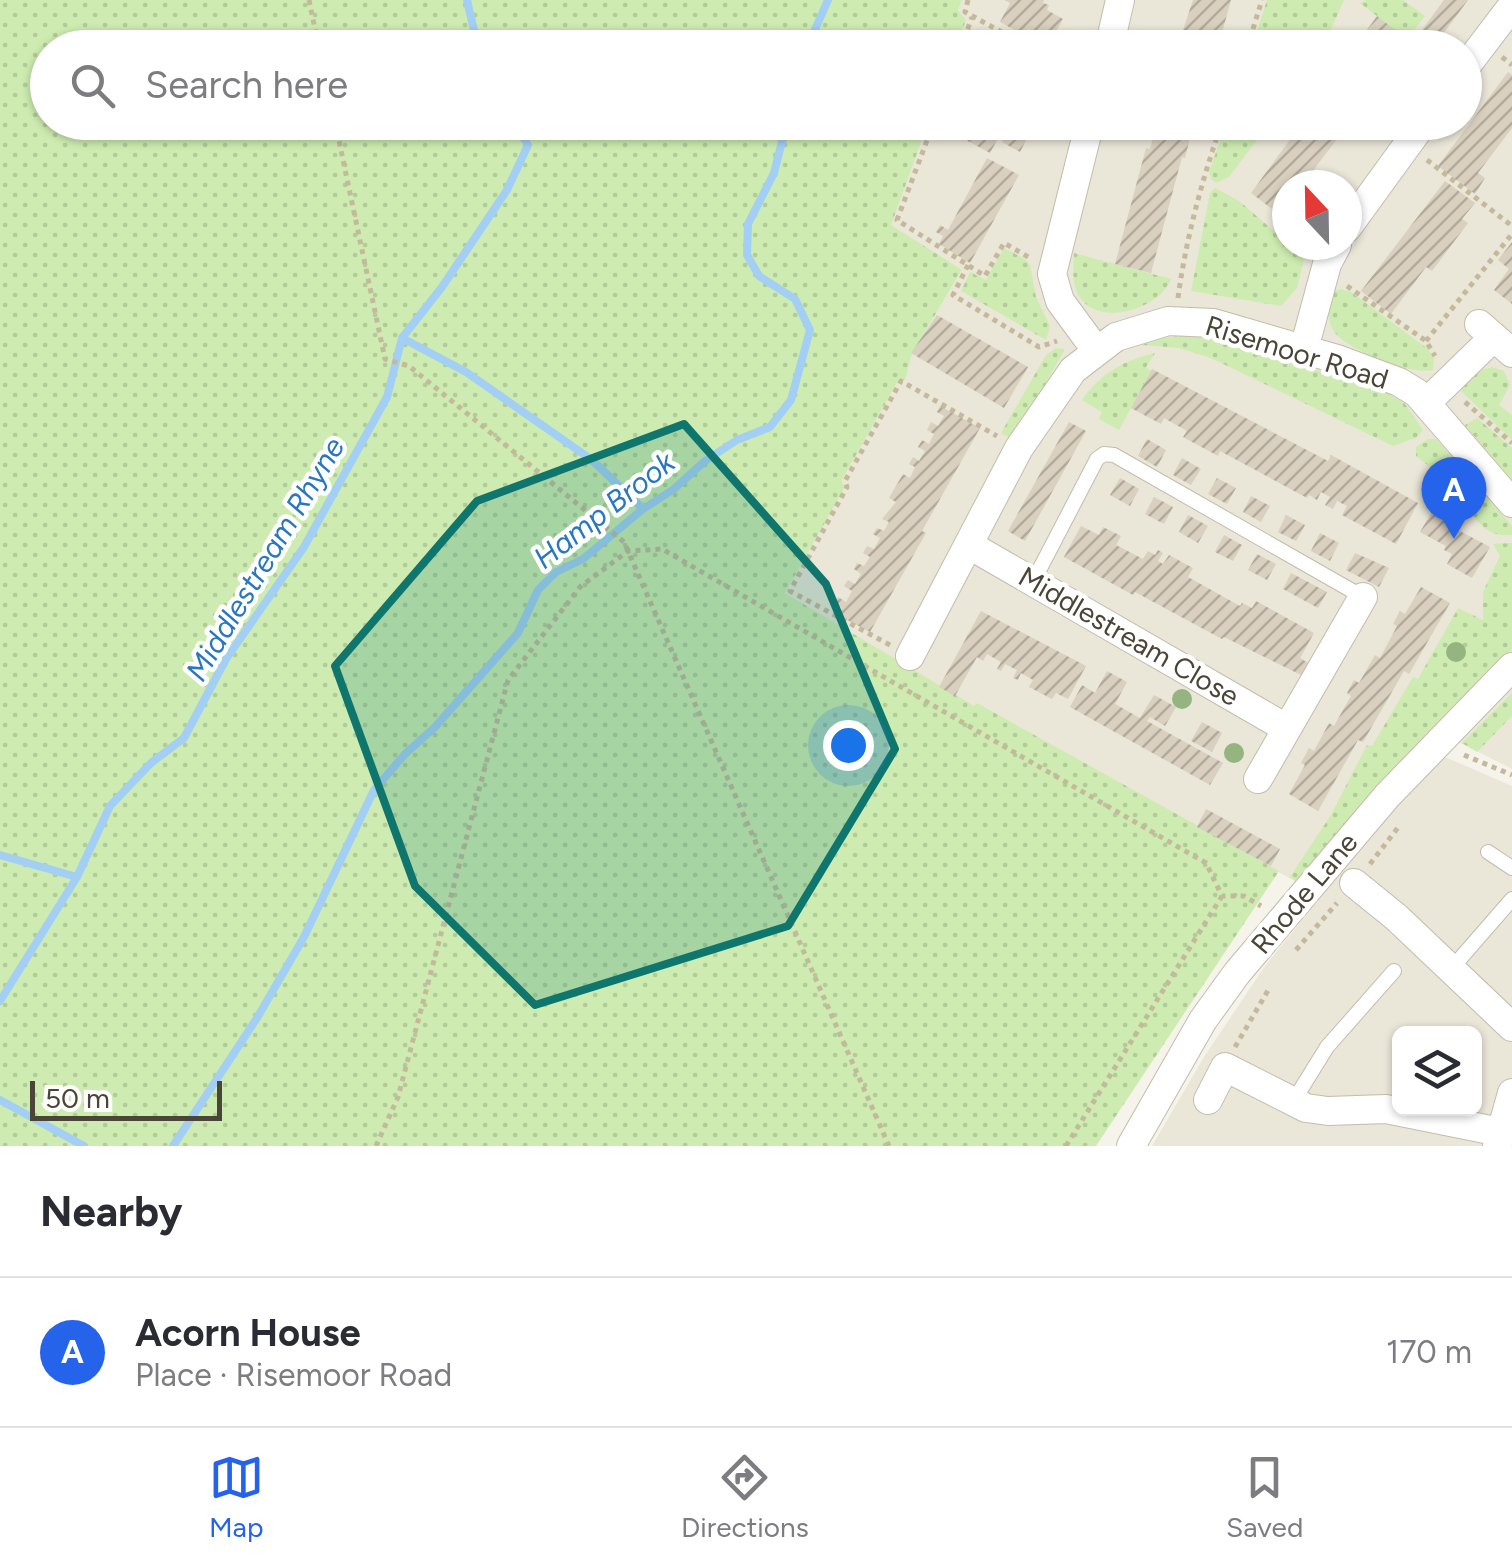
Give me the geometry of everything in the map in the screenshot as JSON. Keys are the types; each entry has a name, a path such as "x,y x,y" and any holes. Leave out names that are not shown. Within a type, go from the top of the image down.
{"street":[{"path":"1113,30 1120,0"},
{"path":"1482,45 1512,6"},
{"path":"1086,140 1052,274 1060,300 1090,341"},
{"path":"1362,208 1412,140"},
{"path":"1304,349 1330,260"},
{"name":"Risemoor Road","path":"910,656 1019,448 1090,341 1176,321 1213,323 1436,394 1512,503"},
{"path":"1436,394 1495,338"},
{"name":"Middlestream Close","path":"970,546 1286,728"},
{"path":"1258,780 1362,597"},
{"name":"Rhode Lane","path":"1131,1146 1203,1020 1282,918 1438,742 1512,666"},
{"path":"1354,882 1512,1027"},
{"path":"1208,1100 1225,1067 1293,1102 1328,1112 1386,1109 1499,1139 1512,1093"}],"lane":[{"path":"1034,580 1097,459 1104,454 1114,455 1362,597"},
{"path":"1488,852 1512,868"},
{"path":"1452,968 1512,900"},
{"path":"1293,1102 1327,1048 1394,970"}],"path":[{"path":"309,0 315,30"},
{"path":"968,0 965,12 998,30"},
{"path":"1253,30 1262,0"},
{"path":"968,30 973,16"},
{"path":"339,140 385,360 408,366 624,542 889,1146"},
{"path":"927,140 897,220 986,276 1004,242 1035,261"},
{"path":"1176,321 1183,258 1202,177 1215,140"},
{"path":"1422,140 1512,226"},
{"path":"1426,341 1512,234"},
{"path":"1333,260 1426,341 1432,349 1436,394 1512,443"},
{"path":"968,266 953,295 1039,347 1090,341"},
{"path":"910,656 790,591 847,487 845,481 901,381 1019,448"},
{"path":"376,1146 398,1097 508,680 580,587 628,551 662,549 1189,853 1206,863 1222,896"},
{"path":"1438,742 1512,775"},
{"path":"1222,896 1244,896 1282,918"},
{"path":"1066,1146 1222,896"},
{"path":"1225,1067 1270,987"}],"highlighted area":[{"path":"684,424 826,584 895,749 788,926 535,1005 415,886 335,666 477,501"}],"shaded area":[{"path":"962,0 1512,0 1512,769 1445,735 1300,884 977,703 975,707 939,687 785,593 844,489 842,480 899,379 905,379 911,353 962,271 890,225 922,140 1482,140 1482,30 962,30 966,20 958,10"},
{"path":"1438,754 1512,786 1512,1146 1152,1146 1204,1057 1265,966 1315,904 1310,893"}],"green space":[{"path":"0,0 962,0 958,10 966,20 962,30 30,30 30,140 922,140 891,225 962,270 912,353 905,380 899,379 842,480 844,489 785,593 974,706 977,703 1279,871 1096,1146 0,1146"},
{"path":"1267,0 1344,0 1331,30 1257,30"},
{"path":"1403,0 1425,16 1414,30 1395,30 1360,3"},
{"path":"1220,140 1257,140 1229,177 1216,183 1209,172"},
{"path":"1215,188 1239,201 1272,229 1272,260 1304,260 1297,288 1281,306 1191,291 1210,193"},
{"path":"1004,248 1030,265 1036,297 1050,326 1046,340 961,291 970,272 986,280"},
{"path":"1074,253 1171,279 1156,298 1144,305 1117,313 1104,312 1092,308 1078,295 1073,278"},
{"path":"1332,292 1351,292 1428,349 1434,358 1433,370 1395,365 1340,338 1333,330 1329,311"},
{"path":"1198,334 1384,391 1405,404 1423,430 1416,438 1393,446 1211,358 1179,348 1142,345"},
{"path":"1056,348 1064,351 1013,440 1001,433 1046,355"},
{"path":"1155,353 1146,367 1151,371 1119,430 1099,419 1102,412 1082,400 1114,369"},
{"path":"1492,367 1504,371 1510,385 1499,405 1512,415 1512,440 1460,390 1478,371"},
{"path":"1477,418 1512,448 1512,480 1465,425"},
{"path":"1436,439 1512,526 1512,535 1500,535 1481,525 1448,481 1416,456 1416,447"},
{"path":"1512,543 1512,649 1399,763 1300,884 1290,877 1331,815 1367,745 1372,746 1413,677 1418,679 1458,608 1483,620 1483,592 1500,556 1493,544"},
{"path":"1512,693 1512,716 1477,752 1462,743"}],"building":[{"path":"1005,0 1044,0 1049,5 1047,10 1063,19 1057,30 1014,30 1000,22 1010,3"},
{"path":"1193,0 1231,0 1223,30 1183,30"},
{"path":"1444,0 1468,0 1446,30 1422,30"},
{"path":"1377,16 1395,30 1367,30"},
{"path":"1508,72 1512,75 1512,128 1478,173 1485,178 1475,194 1438,166 1457,140 1482,140 1482,107"},
{"path":"966,140 997,140 990,153"},
{"path":"1003,140 1026,140 1020,152"},
{"path":"1152,140 1190,140 1151,273 1115,264 1146,148 1150,149"},
{"path":"1290,140 1336,140 1313,170 1272,170 1272,209 1251,193"},
{"path":"987,158 1019,175 970,263 939,244 943,236 936,232 940,225 948,230"},
{"path":"1445,181 1475,203 1462,219 1468,223 1432,271 1426,267 1391,314 1361,291"},
{"path":"1512,242 1512,304 1494,290 1509,269 1498,260"},
{"path":"937,315 1028,367 1004,408 911,353"},
{"path":"1152,369 1328,461 1331,455 1418,503 1396,544 1342,515 1347,506 1337,501 1333,509 1325,505 1330,497 1321,492 1317,500 1309,495 1307,498 1220,451 1218,456 1183,437 1187,431 1164,418 1161,424 1131,408"},
{"path":"940,406 980,428 870,632 836,614 842,608 834,604 838,597 846,602 852,591 844,586 848,580 855,584 861,574 854,569 857,563 864,566 870,557 863,553 867,546 874,549 880,538 873,534 877,528 884,531 889,522 882,519 896,502 889,498 903,474 910,478 915,467 909,464 913,457 919,461 925,451 918,447 922,440 929,444 934,434 927,430 931,422 938,426 944,416 937,412"},
{"path":"1069,422 1086,431 1025,541 1008,531"},
{"path":"1147,439 1166,450 1157,467 1138,456"},
{"path":"1182,458 1201,469 1191,485 1173,475"},
{"path":"1120,478 1139,489 1130,506 1110,495"},
{"path":"1217,478 1236,488 1227,504 1208,494"},
{"path":"1251,496 1270,506 1261,522 1243,512"},
{"path":"1154,497 1173,507 1164,524 1145,514"},
{"path":"1434,508 1460,522 1456,529 1490,547 1472,578 1447,564 1452,554 1444,550 1446,546 1420,532"},
{"path":"1188,515 1208,526 1198,543 1179,532"},
{"path":"1286,515 1305,525 1296,541 1278,532"},
{"path":"1081,526 1099,535 1103,527 1121,536 1116,545 1143,559 1148,551 1155,555 1158,550 1163,553 1158,561 1163,564 1169,555 1193,568 1188,577 1240,606 1242,603 1252,608 1256,601 1314,633 1300,658 1310,664 1303,676 1222,639 1135,592 1133,595 1064,557"},
{"path":"1320,533 1339,543 1330,561 1311,551"},
{"path":"1224,535 1242,545 1233,561 1215,552"},
{"path":"1355,553 1389,568 1379,587 1346,570"},
{"path":"1257,554 1276,564 1267,580 1248,570"},
{"path":"1291,573 1327,592 1318,608 1283,589"},
{"path":"1421,587 1450,603 1409,674 1404,671 1363,742 1358,740 1318,811 1289,794 1305,765 1301,763 1309,748 1314,751 1329,723 1334,726 1351,696 1347,693 1354,680 1359,683 1375,655 1380,658 1397,626 1393,624 1400,611 1405,614"},
{"path":"981,611 1086,666 1068,699 1056,693 1052,699 1029,687 1033,680 1021,673 1018,680 1013,678 1017,670 1005,664 1001,671 997,669 1001,662 987,654 983,661 977,657 955,696 939,687"},
{"path":"1107,671 1127,682 1115,704 1140,718 1154,695 1176,707 1165,726 1150,717 1147,721 1223,763 1210,785 1070,707 1082,685 1095,693"},
{"path":"1202,722 1222,733 1212,752 1191,741"},
{"path":"1206,809 1280,849 1271,866 1197,827"}],"waterway":[{"name":"Middlestream Rhyne","path":"467,0 474,30"},
{"name":"Hamp Brook","path":"815,30 828,0"},
{"name":"Middlestream Rhyne","path":"0,1001 77,877 110,806 151,763 184,738 226,659 304,547 387,397 402,338 442,287 507,190 528,145 525,140"},
{"name":"Hamp Brook","path":"173,1146 257,1018 304,937 374,790 518,633 538,590 556,572 583,559 705,461 737,440 770,427 791,400 810,330 795,299 759,276 747,255 748,224 774,173 782,140"},
{"path":"402,338 466,372 592,460 643,509"},
{"path":"0,855 77,877"},
{"path":"0,1100 84,1146"}],"place":[{"name":"Acorn House","path":"1454,539"}]}
